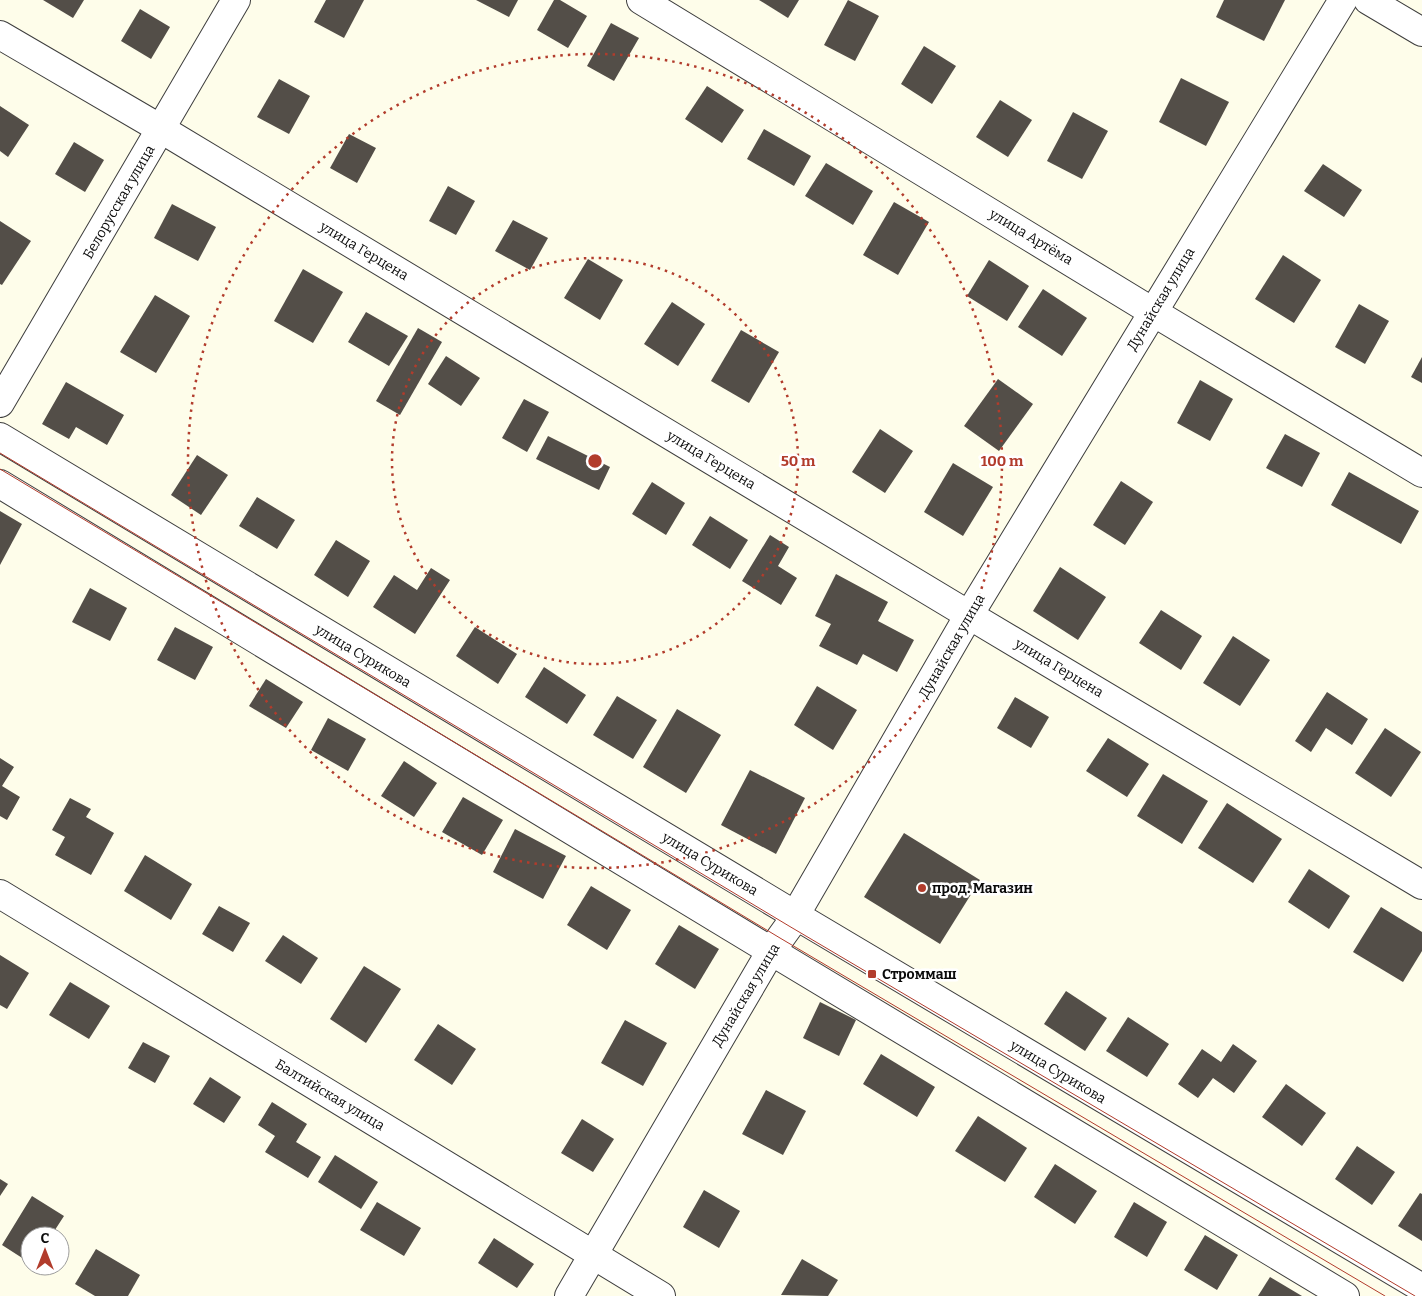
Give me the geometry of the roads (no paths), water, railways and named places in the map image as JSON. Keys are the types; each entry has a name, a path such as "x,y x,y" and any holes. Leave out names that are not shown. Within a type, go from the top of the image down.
{"street":[{"name":"Белорусская улица","path":"0,403 236,0"},
{"name":"улица Артёма","path":"641,0 1153,312 1422,473"},
{"name":"Дунайская улица","path":"569,1296 771,951 789,926 969,615 1342,0"},
{"path":"1368,0 1422,32"},
{"name":"улица Герцена","path":"0,35 1422,885"},
{"name":"улица Сурикова","path":"0,438 795,915 1422,1288"},
{"path":"0,484 1345,1296"},
{"name":"Балтийская улица","path":"0,894 661,1296"}],"tram line":[{"path":"0,453 789,926 1415,1296"},
{"path":"0,469 780,938 1385,1296"}],"place":[{"name":"прод. Магазин","path":"922,888"},
{"name":"Строммаш","path":"872,974"}]}
